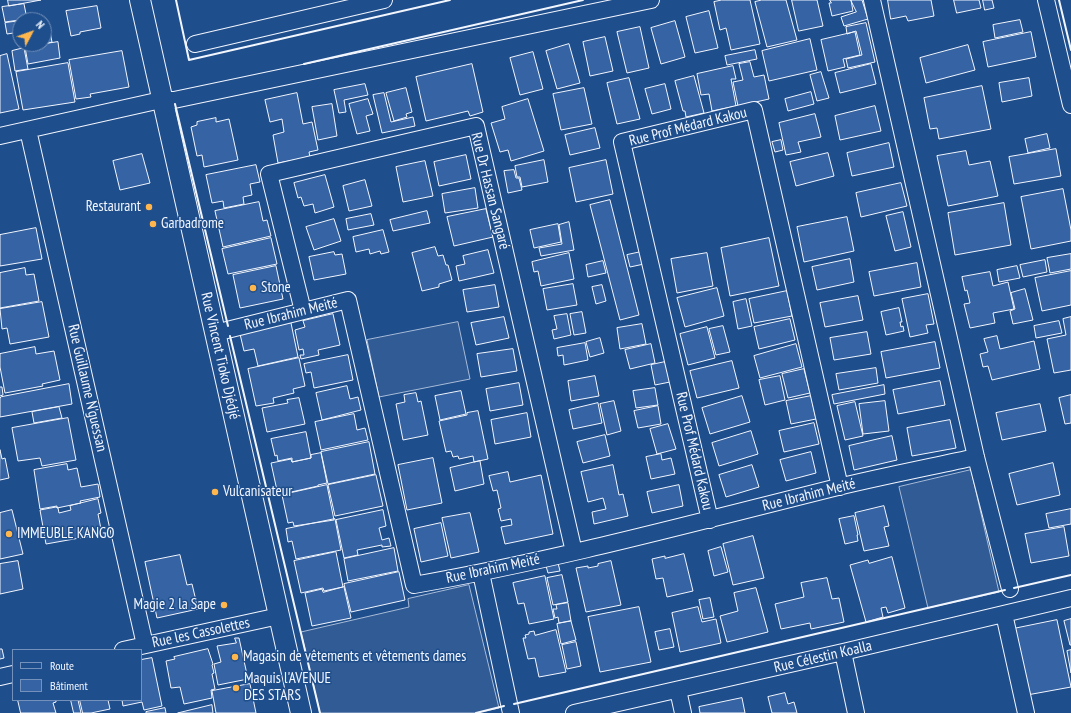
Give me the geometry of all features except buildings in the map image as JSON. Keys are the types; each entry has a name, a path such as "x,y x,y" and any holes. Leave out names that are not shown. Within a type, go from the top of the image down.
{"street":[{"name":"Rue Vincent Tioko Djédjé","path":"140,0 161,100 222,332 279,616 301,713"},
{"path":"195,44 384,0"},
{"path":"0,136 161,100 174,100 651,0"},
{"path":"872,0 976,457 1010,589"},
{"path":"1046,0 1071,105"},
{"name":"Rue Prof Médard Kakou","path":"710,520 622,142 754,110 840,487"},
{"name":"Rue Dr Hassan Sangaré","path":"303,311 270,174 476,126 574,552"},
{"name":"Rue Guillaume N'guessan","path":"28,130 145,645"},
{"name":"Rue Ibrahim Meité","path":"222,332 348,300 414,585 481,573 574,552 840,487 976,457"},
{"path":"481,573 511,713"},
{"name":"Rue Célestin Koalla","path":"574,713 843,652 1071,598"},
{"path":"1004,614 1026,713"},
{"name":"Rue les Cassolettes","path":"127,649 279,616"},
{"path":"843,652 856,713"},
{"path":"0,677 12,674"},
{"path":"678,690 683,713"}],"shaded area":[{"path":"458,322 470,379 379,397 367,340"},
{"path":"971,470 999,592 928,608 899,487"},
{"path":"469,585 499,708 476,713 320,713 301,632 409,607 408,599"}],"wall":[{"path":"176,0 189,60 450,0"},
{"path":"304,64 583,0"},
{"path":"1059,0 1071,50"},
{"path":"175,104 228,326"},
{"path":"230,336 320,713"},
{"path":"1014,588 1071,575"},
{"path":"514,704 1005,590"},
{"path":"476,713 504,706"}],"place":[{"name":"Restaurant","path":"149,207"},
{"name":"Garbadrome","path":"153,224"},
{"name":"Stone","path":"253,288"},
{"name":"Vulcanisateur","path":"215,492"},
{"name":"IMMEUBLE KANGO","path":"9,534"},
{"name":"Magie 2 la Sape","path":"224,605"},
{"name":"Magasin de vêtements et vêtements dames","path":"235,657"},
{"name":"Maquis l'AVENUE DES STARS","path":"236,688"}]}
